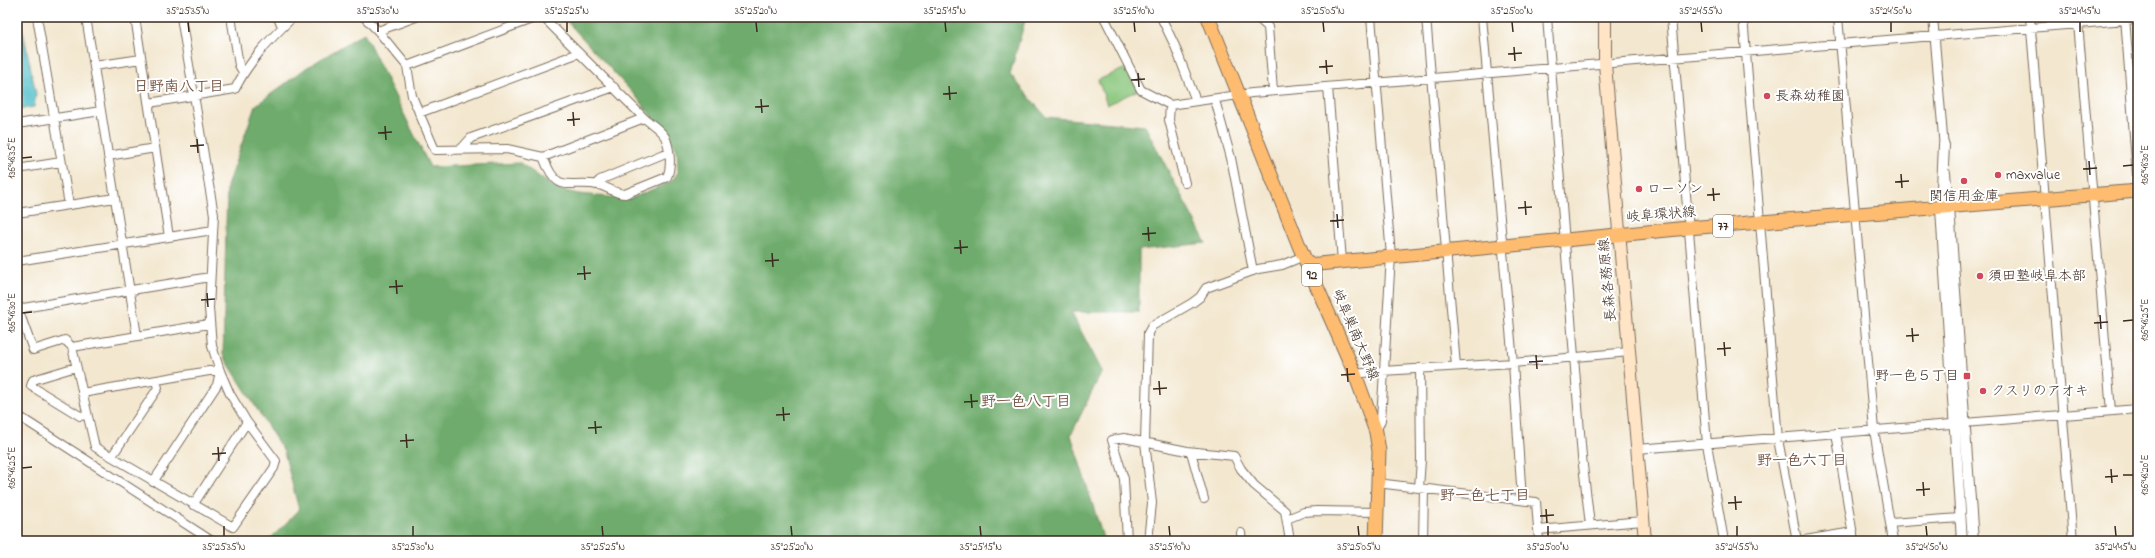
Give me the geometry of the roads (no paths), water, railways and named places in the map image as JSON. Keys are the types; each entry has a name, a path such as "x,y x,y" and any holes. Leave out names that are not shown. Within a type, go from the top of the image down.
{"main road":[{"name":"岐阜巣南大野線","path":"1208,17 1306,260 1355,374 1376,432 1379,451 1376,541"},
{"name":"長森各務原線","path":"1605,17 1605,64 1645,541"},
{"name":"岐阜環状線","path":"1306,260 1342,261 1688,228 1854,216 2138,189"}],"street":[{"path":"37,17 69,205"},
{"path":"86,17 137,336"},
{"path":"135,17 169,236"},
{"path":"181,17 214,215 209,324 212,346 220,371 247,422 276,461 274,468 233,527 95,447 72,347 65,340 33,350 17,308 210,277"},
{"path":"231,17 239,66 243,72"},
{"path":"277,17 283,27"},
{"path":"149,103 235,89 243,72 262,47 293,17"},
{"path":"364,17 378,31 407,66 412,96 435,150 462,148 508,149 543,157 644,118"},
{"path":"378,31 416,17"},
{"path":"407,66 536,17"},
{"path":"543,17 664,136 670,160 667,177 625,194 620,194 595,185 566,186 554,178 543,157"},
{"path":"1104,17 1141,90 1170,106 1196,101 1215,100 1238,94 1935,36 2125,18 2138,19"},
{"path":"1161,17 1175,46 1196,101"},
{"path":"1261,17 1261,21 1268,27 1273,91"},
{"path":"1371,17 1392,256 1382,371 1380,420 1376,432"},
{"path":"1426,17 1456,366"},
{"path":"1482,17 1513,363 1522,500"},
{"path":"1547,17 1582,457 1590,525"},
{"path":"1671,17 1707,444 1724,541"},
{"path":"1743,17 1778,439 1798,541 1853,532"},
{"path":"1838,17 1854,216 1874,430 1893,541"},
{"path":"1933,17 1944,145 1945,208 1954,424 1962,541"},
{"path":"2030,17 2073,541"},
{"path":"2125,18 2138,189"},
{"path":"2078,23 2111,411"},
{"path":"419,113 580,53"},
{"path":"94,66 141,59"},
{"path":"1328,86 1342,261"},
{"path":"462,148 471,138 614,87"},
{"path":"1215,100 1231,158 1253,271"},
{"path":"1170,106 1169,120 1185,183"},
{"path":"17,124 101,111"},
{"path":"108,156 155,148"},
{"path":"595,185 600,180 668,152"},
{"path":"17,169 61,162"},
{"path":"17,213 115,198"},
{"path":"1945,208 1966,423 1973,541"},
{"path":"17,262 213,230"},
{"path":"1148,541 1152,503 1145,442 1148,333 1152,326 1200,297 1206,288 1253,271 1306,260"},
{"path":"72,347 209,324"},
{"path":"1355,374 1420,368 1513,363 1629,352"},
{"path":"76,367 33,380 31,386 80,416 87,415"},
{"path":"1420,368 1423,541"},
{"path":"82,393 209,371 220,371"},
{"path":"153,482 217,385 220,371"},
{"path":"112,456 158,388 156,380"},
{"path":"1637,449 1778,439 2138,409"},
{"path":"17,415 212,541"},
{"path":"193,505 247,422"},
{"path":"1836,433 1854,541"},
{"path":"1127,541 1124,479 1112,440 1124,438 1191,452 1234,456 1240,469 1254,485 1285,511 1290,541"},
{"path":"1191,452 1204,499"},
{"path":"1377,483 1536,502 1539,541"},
{"path":"1287,518 1304,512 1317,511 1376,512"},
{"path":"1890,523 1960,518"},
{"path":"1538,530 1643,521"}],"water":[{"path":"17,17 20,17 36,94 34,107 17,110"}],"place":[{"name":"長森幼稚園","path":"1767,96"},
{"name":"maxvalue","path":"1998,175"},
{"name":"関信用金庫","path":"1964,181"},
{"name":"ローソン","path":"1639,189"},
{"name":"須田塾岐阜本部","path":"1980,276"},
{"name":"野一色５丁目","path":"1967,376"},
{"name":"クスリのアオキ","path":"1983,391"}],"district":[{"name":"日野南八丁目","path":"179,87"},
{"name":"野一色八丁目","path":"1026,402"},
{"name":"野一色六丁目","path":"1802,461"},
{"name":"野一色七丁目","path":"1485,496"}]}
